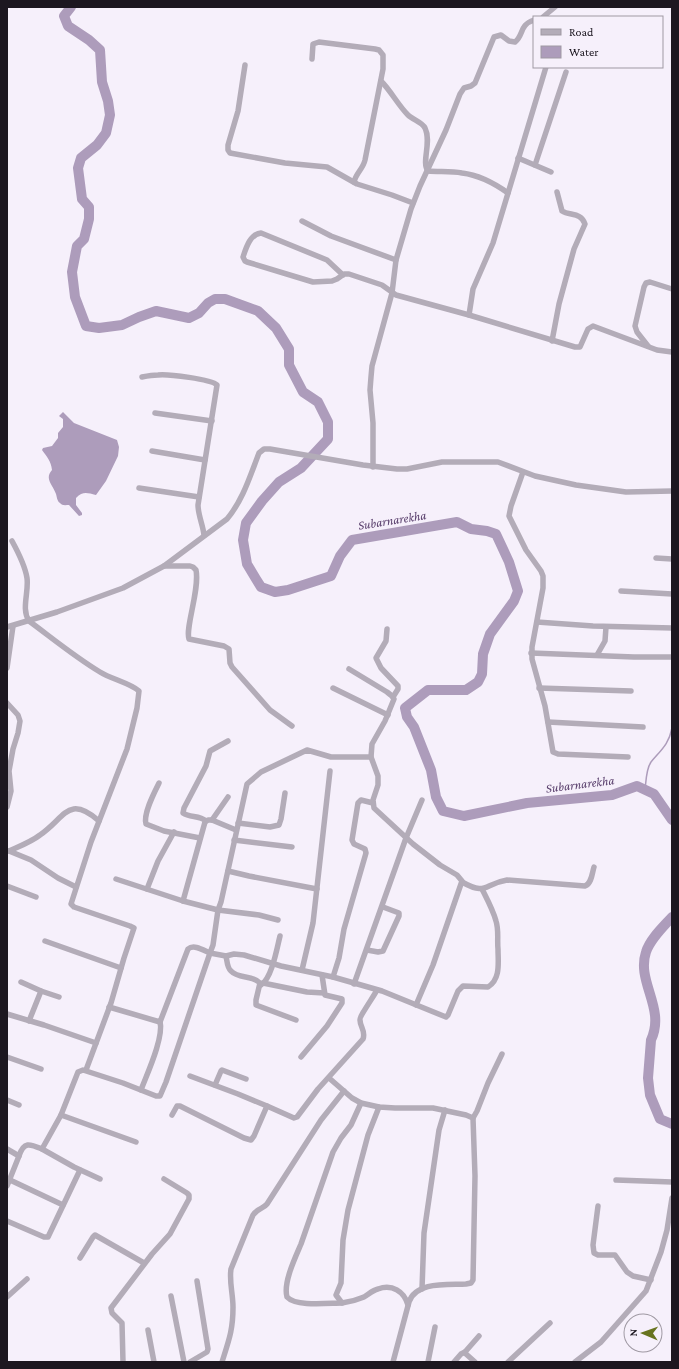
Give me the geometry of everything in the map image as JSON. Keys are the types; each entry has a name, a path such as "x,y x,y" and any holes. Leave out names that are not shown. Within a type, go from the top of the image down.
{"street":[{"path":"544,16 555,7"},
{"path":"374,467 373,423 370,390 371,378 377,349 392,294 396,260 413,203 460,94 464,88 475,83 494,37 501,35 509,41 515,42 518,40 524,26 533,21"},
{"path":"312,59 313,46 316,43 332,43 379,50 383,55 381,81 364,166 356,175 354,182"},
{"path":"245,65 238,111 228,145 228,152 278,162 327,167 354,182 413,203"},
{"path":"469,315 473,289 493,243 546,68"},
{"path":"535,165 566,72"},
{"path":"381,81 393,95 400,107 424,125 428,144 425,166 428,171"},
{"path":"518,158 551,172"},
{"path":"428,171 470,174 491,182 508,193"},
{"path":"552,341 554,324 572,256 585,224 577,214 562,211 557,192"},
{"path":"302,221 331,236 396,260"},
{"path":"343,275 327,260 261,234 254,235 243,257 247,262 313,282 332,281 343,275 350,274 382,285 392,294 469,315 552,341 579,347 582,344 588,329 593,326 657,350 672,352"},
{"path":"648,347 637,332 635,326 644,287 650,282 672,289"},
{"path":"142,377 171,375 208,380 216,383 217,389 199,497 198,514 203,526 204,535"},
{"path":"155,413 212,421"},
{"path":"7,668 10,626 106,595 129,585 164,566 227,519 241,499 259,453 264,449 270,448 374,467 407,469 442,462 498,462 523,472 552,480 602,489 626,492 672,491"},
{"path":"152,451 205,460"},
{"path":"523,472 509,516 526,550 542,572 543,588 531,653 533,668 555,754 628,757"},
{"path":"139,488 199,497"},
{"path":"12,540 26,574 28,587 25,611 29,621 93,668 110,678 134,688 139,692 138,708 127,749 91,842 72,903 72,906 134,928 109,1007 86,1070"},
{"path":"656,558 672,559"},
{"path":"164,566 190,566 196,570 196,595 188,632 189,639 227,648 229,650 230,663 232,667 270,710 292,726"},
{"path":"621,591 672,594"},
{"path":"536,622 672,628"},
{"path":"597,655 604,645 606,626"},
{"path":"387,628 386,641 376,658 381,668 398,686 398,689 393,697 388,716 372,744 371,757 378,776 373,803 375,810 406,838 440,865 457,874 462,882 471,887 482,889 506,880 585,886 589,884 594,866"},
{"path":"531,653 672,657"},
{"path":"349,669 393,697"},
{"path":"333,688 388,716"},
{"path":"539,688 631,691"},
{"path":"7,703 18,715 20,721 9,774 11,791 7,807"},
{"path":"548,722 643,727"},
{"path":"228,742 210,751 206,766 184,808 183,813 186,815 200,817 236,830"},
{"path":"42,1150 61,1115 78,1072 81,1070 86,1070 156,1096 160,1096 162,1094 213,945 218,910 247,784 261,772 307,750 331,757 371,757"},
{"path":"302,970 312,932 330,771"},
{"path":"158,783 148,809 145,822 152,827 164,831 200,838"},
{"path":"238,823 270,827 279,825 282,819 285,793"},
{"path":"183,901 204,824 209,821 228,797"},
{"path":"333,977 339,958 344,928 366,853 365,849 354,844 352,840 358,803 360,800 363,800 373,803"},
{"path":"354,984 383,907 406,838 422,800"},
{"path":"8,851 40,836 60,817 70,810 78,808 86,810 99,821"},
{"path":"147,889 158,861 174,832"},
{"path":"234,840 292,847"},
{"path":"8,851 31,860 58,878 76,887"},
{"path":"228,871 317,889"},
{"path":"116,879 183,901 218,910 259,915 278,920"},
{"path":"416,1005 433,965 462,882"},
{"path":"7,886 36,897"},
{"path":"141,1090 159,1040 161,1029 160,1021 188,949 191,947 226,956 238,954 333,977 377,990 446,1016 458,991 463,986 488,987 494,982 498,972 498,929 482,889"},
{"path":"367,950 381,952 385,949 399,916 399,913 383,907"},
{"path":"280,936 273,963 266,980 262,984 256,1000 256,1005 296,1020"},
{"path":"45,942 121,968"},
{"path":"226,956 231,971 259,981 262,984 307,992 324,993 327,996 342,999 342,1003 327,1026 301,1057"},
{"path":"322,975 324,993"},
{"path":"21,982 58,997"},
{"path":"190,1076 254,1100 292,1117 297,1117 318,1089 363,1039 364,1033 360,1018 377,990"},
{"path":"29,1021 41,991"},
{"path":"109,1007 157,1022 160,1021"},
{"path":"7,1014 96,1043"},
{"path":"393,1362 412,1294 422,1289 434,1286 466,1284 473,1280 475,1176 473,1118 502,1054"},
{"path":"7,1057 41,1069"},
{"path":"215,1085 222,1070 246,1079"},
{"path":"329,1078 352,1098 361,1103 379,1107 433,1108 470,1116 473,1118"},
{"path":"222,1362 232,1328 233,1306 230,1273 251,1219 256,1211 268,1204 321,1120 344,1091"},
{"path":"7,1100 19,1105"},
{"path":"361,1103 351,1125 333,1152 295,1258 286,1290 287,1297 293,1302 318,1304 342,1303 364,1297 379,1288 392,1288 400,1292 405,1297 408,1305"},
{"path":"172,1115 177,1106 180,1106 233,1133 251,1140 267,1106"},
{"path":"342,1303 336,1295 341,1283 345,1227 368,1135 379,1107"},
{"path":"422,1289 424,1233 439,1130 444,1110"},
{"path":"61,1115 136,1142"},
{"path":"7,1186 23,1147 27,1145 32,1145 100,1179"},
{"path":"7,1149 20,1156"},
{"path":"7,1220 46,1238 49,1235 80,1170"},
{"path":"123,1362 122,1323 110,1309 144,1263 170,1234 189,1199 189,1195 187,1193 164,1179"},
{"path":"10,1180 63,1205"},
{"path":"616,1180 672,1182"},
{"path":"575,1362 606,1337 646,1292 667,1230 672,1198"},
{"path":"598,1206 593,1245 594,1253 598,1255 614,1255 624,1270 630,1274 651,1280"},
{"path":"80,1258 92,1236 95,1235 144,1263"},
{"path":"7,1297 27,1279"},
{"path":"190,1362 207,1352 208,1349 197,1281"},
{"path":"171,1296 184,1362"},
{"path":"508,1362 550,1323"},
{"path":"428,1362 436,1327"},
{"path":"148,1330 154,1362"},
{"path":"454,1362 479,1336"},
{"path":"465,1352 475,1362"}],"water":[{"path":"63,412 74,423 117,440 119,447 118,456 106,481 96,495 83,493 76,498 76,505 82,513 82,515 79,516 69,505 62,505 58,501 49,479 52,470 51,464 42,450 43,448 52,446 58,438 58,433 63,427 63,419 59,416"}],"waterway":[{"name":"Subarnarekha","path":"71,7 64,16 68,26 89,40 100,50 102,82 108,101 110,115 106,133 97,145 81,158 78,168 82,199 89,207 89,219 84,239 77,246 72,272 75,297 86,326 99,328 122,325 156,311 189,318 199,313 208,303 215,299 225,299 258,311 276,328 289,349 289,365 303,392 318,402 328,422 328,439 301,468 279,482 262,501 246,523 243,540 247,564 261,587 275,592 288,590 331,576 340,556 352,540 457,522 471,529 496,534 509,562 518,591 514,601 490,634 483,654 482,674 478,682 466,690 428,690 405,708 407,717 414,727 431,770 436,797 443,811 464,816 527,803 612,795 637,786 654,794 672,820"},
{"path":"645,790 646,776 649,765 667,743 672,728"},
{"name":"Subarnarekha","path":"672,917 650,942 644,963 647,985 655,1017 655,1028 651,1040 648,1078 650,1095 660,1119 672,1124"}]}
